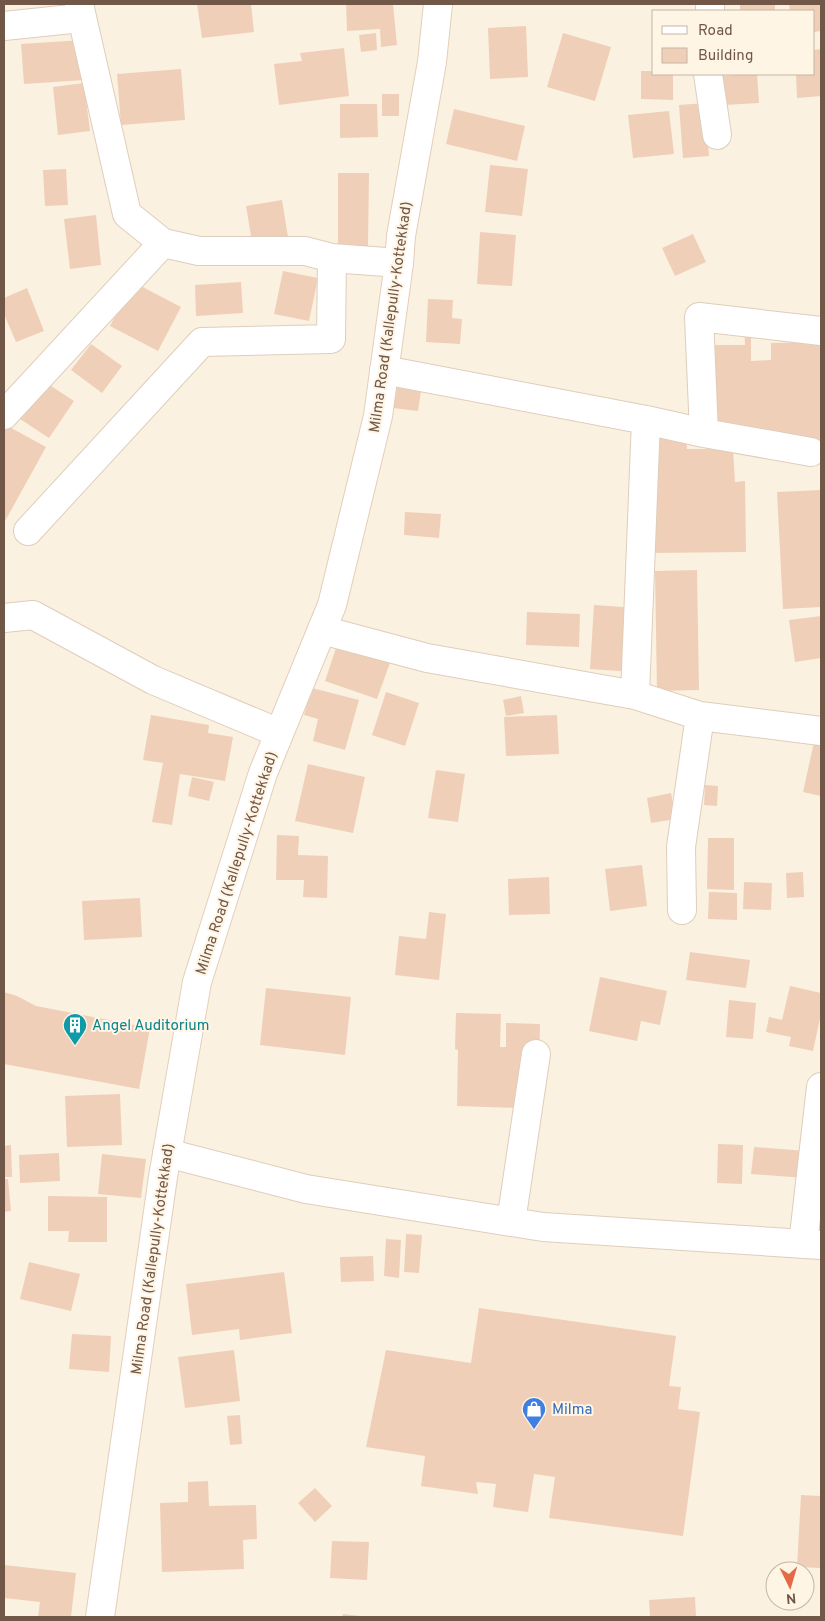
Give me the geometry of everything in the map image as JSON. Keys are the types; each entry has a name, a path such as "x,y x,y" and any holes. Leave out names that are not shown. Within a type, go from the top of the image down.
{"street":[{"name":"Milma Road (Kallepully-Kottekkad)","path":"100,1617 167,1152 197,982 262,773 332,606 376,425 399,263 401,236 432,62 438,4"},
{"path":"4,26 80,11 127,214 162,244 199,251 305,251 332,258 399,263"},
{"path":"708,75 717,134"},
{"path":"4,415 162,244"},
{"path":"28,530 202,342 331,339 332,258"},
{"path":"704,433 699,317 821,331"},
{"path":"384,370 646,420 704,433 811,452"},
{"path":"635,695 646,420"},
{"path":"4,618 33,615 153,680 279,733"},
{"path":"322,630 427,658 635,695 700,716 821,731"},
{"path":"682,910 681,847 700,716"},
{"path":"511,1222 536,1054"},
{"path":"167,1152 306,1188 543,1227 812,1244 821,1087"}],"building":[{"path":"197,4 251,4 254,32 202,38"},
{"path":"346,4 393,4 397,45 381,47 380,29 347,31"},
{"path":"740,4 775,4 775,10 740,10"},
{"path":"789,4 821,4 821,31 815,32 815,10 790,10"},
{"path":"526,26 528,77 490,79 488,28"},
{"path":"376,33 377,50 361,52 359,35"},
{"path":"563,33 611,47 595,101 547,87"},
{"path":"83,40 85,80 24,84 21,44"},
{"path":"344,48 349,96 279,105 274,64 302,61 300,53"},
{"path":"821,49 821,96 797,98 796,75 815,75 815,50"},
{"path":"181,69 185,120 121,125 117,74"},
{"path":"641,71 652,71 652,75 673,75 673,100 641,99"},
{"path":"757,75 759,103 724,105 722,76"},
{"path":"84,83 90,131 58,135 53,87"},
{"path":"382,94 399,94 399,116 382,116"},
{"path":"705,103 709,156 683,158 679,105"},
{"path":"340,104 377,104 378,137 340,138"},
{"path":"454,109 525,126 517,161 446,144"},
{"path":"669,111 674,154 633,158 628,115"},
{"path":"490,165 528,169 522,216 485,212"},
{"path":"66,169 68,205 45,206 43,170"},
{"path":"338,173 369,173 368,246 338,246"},
{"path":"282,200 288,237 252,242 246,206"},
{"path":"96,215 101,265 70,269 64,219"},
{"path":"480,232 516,235 512,286 477,284"},
{"path":"693,234 706,262 675,276 662,248"},
{"path":"283,271 318,278 309,321 274,314"},
{"path":"133,282 181,307 158,351 110,326"},
{"path":"241,282 243,313 196,316 195,285"},
{"path":"27,288 44,331 16,342 4,314 4,298"},
{"path":"428,299 453,300 452,318 462,319 460,344 426,342"},
{"path":"744,326 751,326 751,361 771,360 771,343 821,342 821,440 755,441 716,429 715,345 745,345"},
{"path":"91,344 122,366 102,393 71,370"},
{"path":"398,374 423,378 418,411 393,408"},
{"path":"45,382 74,401 49,438 20,419"},
{"path":"4,424 46,447 4,523"},
{"path":"686,437 687,449 733,449 735,482 745,481 746,552 651,553 654,438"},
{"path":"821,490 821,607 783,609 777,492"},
{"path":"405,512 441,514 439,538 404,535"},
{"path":"697,570 699,690 657,691 655,571"},
{"path":"594,605 637,608 633,672 590,669"},
{"path":"527,612 580,614 579,647 526,645"},
{"path":"821,616 821,658 795,662 789,620"},
{"path":"338,642 391,660 377,699 325,681"},
{"path":"312,688 359,700 345,750 313,741 318,719 304,715"},
{"path":"386,692 419,703 405,746 372,735"},
{"path":"521,696 524,713 506,716 503,700"},
{"path":"151,715 209,725 208,733 233,737 225,781 180,774 172,825 152,822 163,763 143,760"},
{"path":"557,715 559,754 506,756 504,717"},
{"path":"816,733 821,734 821,796 803,792"},
{"path":"308,764 365,777 353,833 295,821"},
{"path":"436,770 465,774 458,822 428,818"},
{"path":"192,777 214,782 209,801 188,796"},
{"path":"705,785 718,786 717,806 704,805"},
{"path":"671,793 676,819 651,823 647,798"},
{"path":"277,835 299,836 298,855 328,856 327,898 303,897 304,880 276,880"},
{"path":"708,838 734,838 734,890 707,889"},
{"path":"642,865 647,906 610,911 605,869"},
{"path":"803,872 804,897 787,898 786,873"},
{"path":"549,877 550,914 509,915 508,879"},
{"path":"744,882 772,883 771,910 743,909"},
{"path":"709,892 737,893 737,920 708,919"},
{"path":"140,898 142,937 84,940 82,901"},
{"path":"429,912 446,914 439,980 395,975 399,936 426,939"},
{"path":"690,952 750,960 746,988 686,980"},
{"path":"600,977 667,991 660,1025 641,1021 637,1041 589,1031"},
{"path":"790,986 821,993 821,1014 813,1051 789,1046 791,1037 766,1032 769,1017 782,1020"},
{"path":"266,988 351,997 345,1055 260,1045"},
{"name":"Angel Auditorium","path":"4,992 17,996 36,1006 150,1028 139,1089 4,1064"},
{"path":"729,1000 756,1003 753,1039 726,1037"},
{"path":"456,1013 501,1014 500,1047 506,1047 506,1023 540,1024 539,1065 521,1108 457,1106 458,1050 455,1049"},
{"path":"120,1094 122,1145 67,1147 65,1096"},
{"path":"718,1144 743,1145 742,1184 717,1183"},
{"path":"11,1145 12,1177 4,1177 4,1146"},
{"path":"754,1147 806,1151 805,1178 751,1174"},
{"path":"59,1153 60,1181 20,1183 19,1155"},
{"path":"102,1154 146,1159 141,1198 98,1194"},
{"path":"4,1179 8,1179 11,1211 4,1212"},
{"path":"48,1196 107,1197 107,1242 68,1242 69,1231 48,1231"},
{"path":"406,1234 422,1235 419,1273 404,1272"},
{"path":"386,1239 401,1240 399,1278 384,1276"},
{"path":"373,1256 374,1281 341,1282 340,1257"},
{"path":"29,1262 80,1274 71,1311 20,1299"},
{"path":"284,1272 292,1333 240,1340 239,1329 192,1335 186,1284"},
{"name":"Milma","path":"479,1308 676,1336 669,1386 681,1387 678,1409 700,1412 683,1536 549,1518 555,1477 534,1474 528,1512 493,1507 496,1484 476,1482 478,1494 421,1486 425,1456 366,1447 386,1350 471,1363"},
{"path":"72,1334 111,1336 109,1372 69,1369"},
{"path":"234,1350 240,1401 185,1408 178,1357"},
{"path":"240,1415 242,1444 230,1445 227,1416"},
{"path":"208,1481 209,1506 256,1505 257,1539 243,1540 244,1569 162,1572 160,1503 188,1502 188,1482"},
{"path":"315,1488 332,1506 315,1522 298,1503"},
{"path":"801,1495 821,1496 821,1568 815,1568 815,1561 797,1561"},
{"path":"332,1541 369,1542 367,1580 330,1578"},
{"path":"4,1565 76,1573 71,1617 38,1617 40,1602 4,1598"},
{"path":"695,1597 696,1617 650,1617 649,1600"},
{"path":"343,1614 360,1616 360,1617 342,1617"}],"place":[{"name":"Angel Auditorium","path":"75,1046"},
{"name":"Milma","path":"534,1430"}]}
